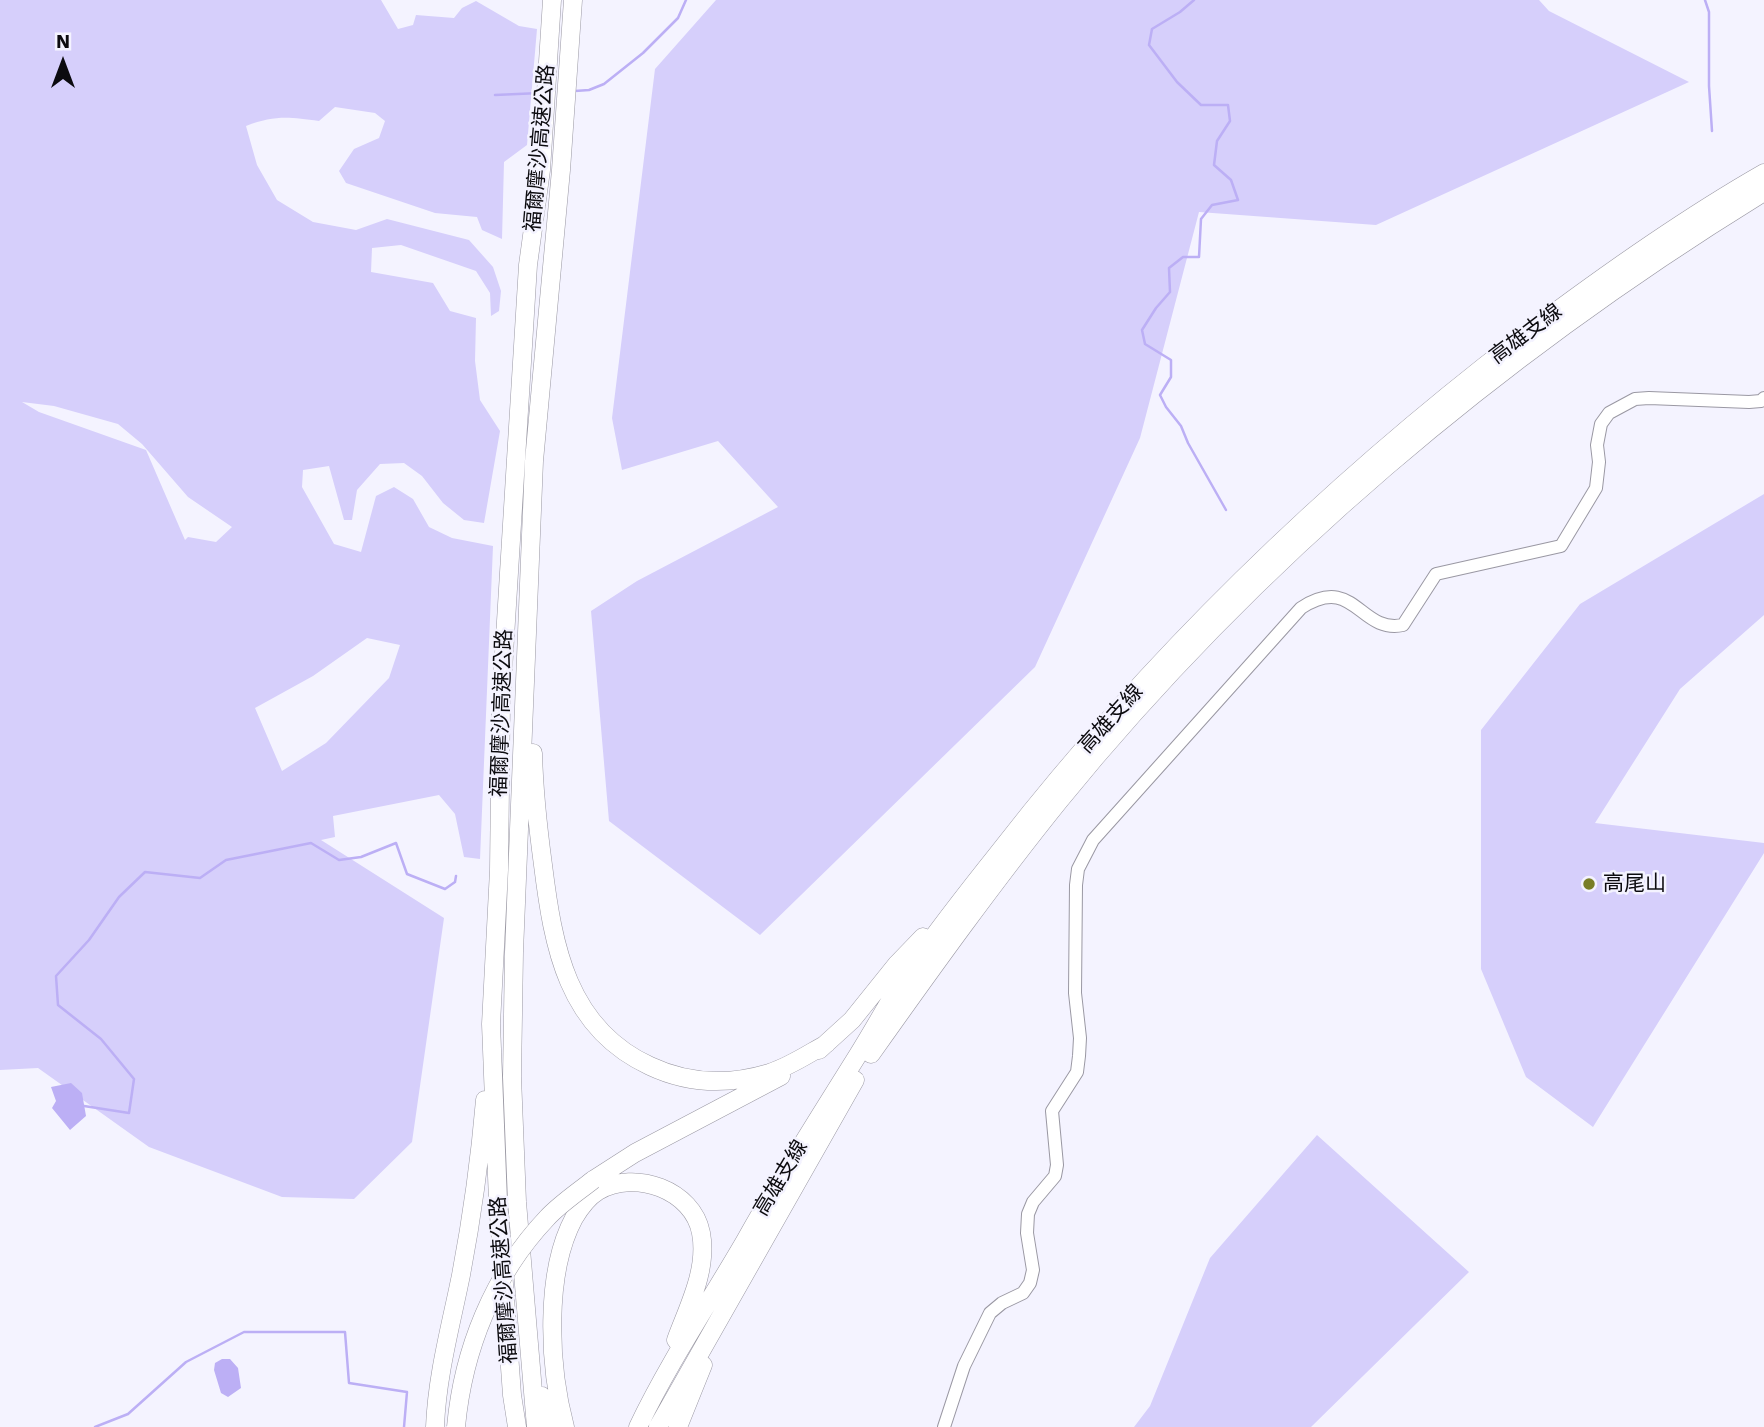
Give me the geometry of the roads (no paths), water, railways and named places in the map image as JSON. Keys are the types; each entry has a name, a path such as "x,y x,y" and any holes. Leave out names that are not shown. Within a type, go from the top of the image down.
{"highway":[{"name":"福爾摩沙高速公路","path":"517,1427 512,1395 498,1201 491,1024 499,870 502,674 528,265 541,170 552,0"},
{"name":"福爾摩沙高速公路","path":"536,1427 517,1202 512,1077 514,952 534,461 561,170 573,0"},
{"name":"高雄支線","path":"646,1424 660,1382 777,1183 905,976 1031,811 1097,732 1219,601 1432,408 1562,307 1684,222 1764,173"},
{"name":"高雄支線","path":"646,1424 738,1282 866,1061 954,938 1059,800 1215,627 1329,517 1414,443 1520,358 1671,250 1764,192"},
{"path":"525,702 531,726 535,801 548,911 563,970 589,1020 616,1045 641,1062 662,1072 693,1080 718,1082 748,1079 772,1072 826,1045"},
{"path":"456,1427 463,1378 478,1329 495,1290 520,1249 549,1216 593,1180 635,1153 790,1071 826,1045 852,1020 897,964 967,893"},
{"path":"435,1427 444,1352 461,1276 479,1165 491,1024"},
{"path":"565,1427 552,1342 558,1264 564,1238 582,1207 600,1189 618,1184 645,1183 667,1189 688,1206 701,1232 701,1271 660,1382"},
{"path":"678,1427 711,1348 738,1297 738,1282"},
{"path":"529,1355 545,1404 549,1427"}],"street":[{"path":"944,1427 964,1366 979,1331 990,1313 1002,1303 1023,1293 1030,1283 1032,1270 1027,1233 1028,1214 1033,1202 1055,1176 1057,1165 1052,1111 1077,1072 1080,1038 1074,993 1076,886 1078,869 1093,840 1301,608 1325,596 1337,597 1350,602 1382,625 1392,628 1403,625 1411,617 1436,574 1561,546 1596,488 1599,462 1597,445 1601,424 1609,413 1642,398 1749,402 1761,401 1764,398"}],"waterway":[{"path":"575,91 589,90 604,84 643,53 678,18 686,0"},
{"path":"1194,0 1152,29 1149,45 1177,82 1201,105 1228,105 1230,121 1217,141 1214,165 1231,180 1238,200 1212,205 1201,219 1199,257 1183,257 1169,268 1170,292 1142,330 1145,344 1171,360 1171,377 1160,395 1181,426 1226,510"},
{"path":"1705,0 1709,12 1712,131"},
{"path":"495,95 540,93"},
{"path":"84,1106 129,1113 134,1079 101,1039 58,1005 56,976 89,940 119,897 145,872 200,878 226,860 311,843 339,860 361,857 396,843 407,874 445,889 455,882 456,876"},
{"path":"95,1427 128,1414 186,1362 244,1332 345,1332 349,1383 407,1392 404,1427"}],"place":[{"name":"高尾山","path":"1589,884"}]}
